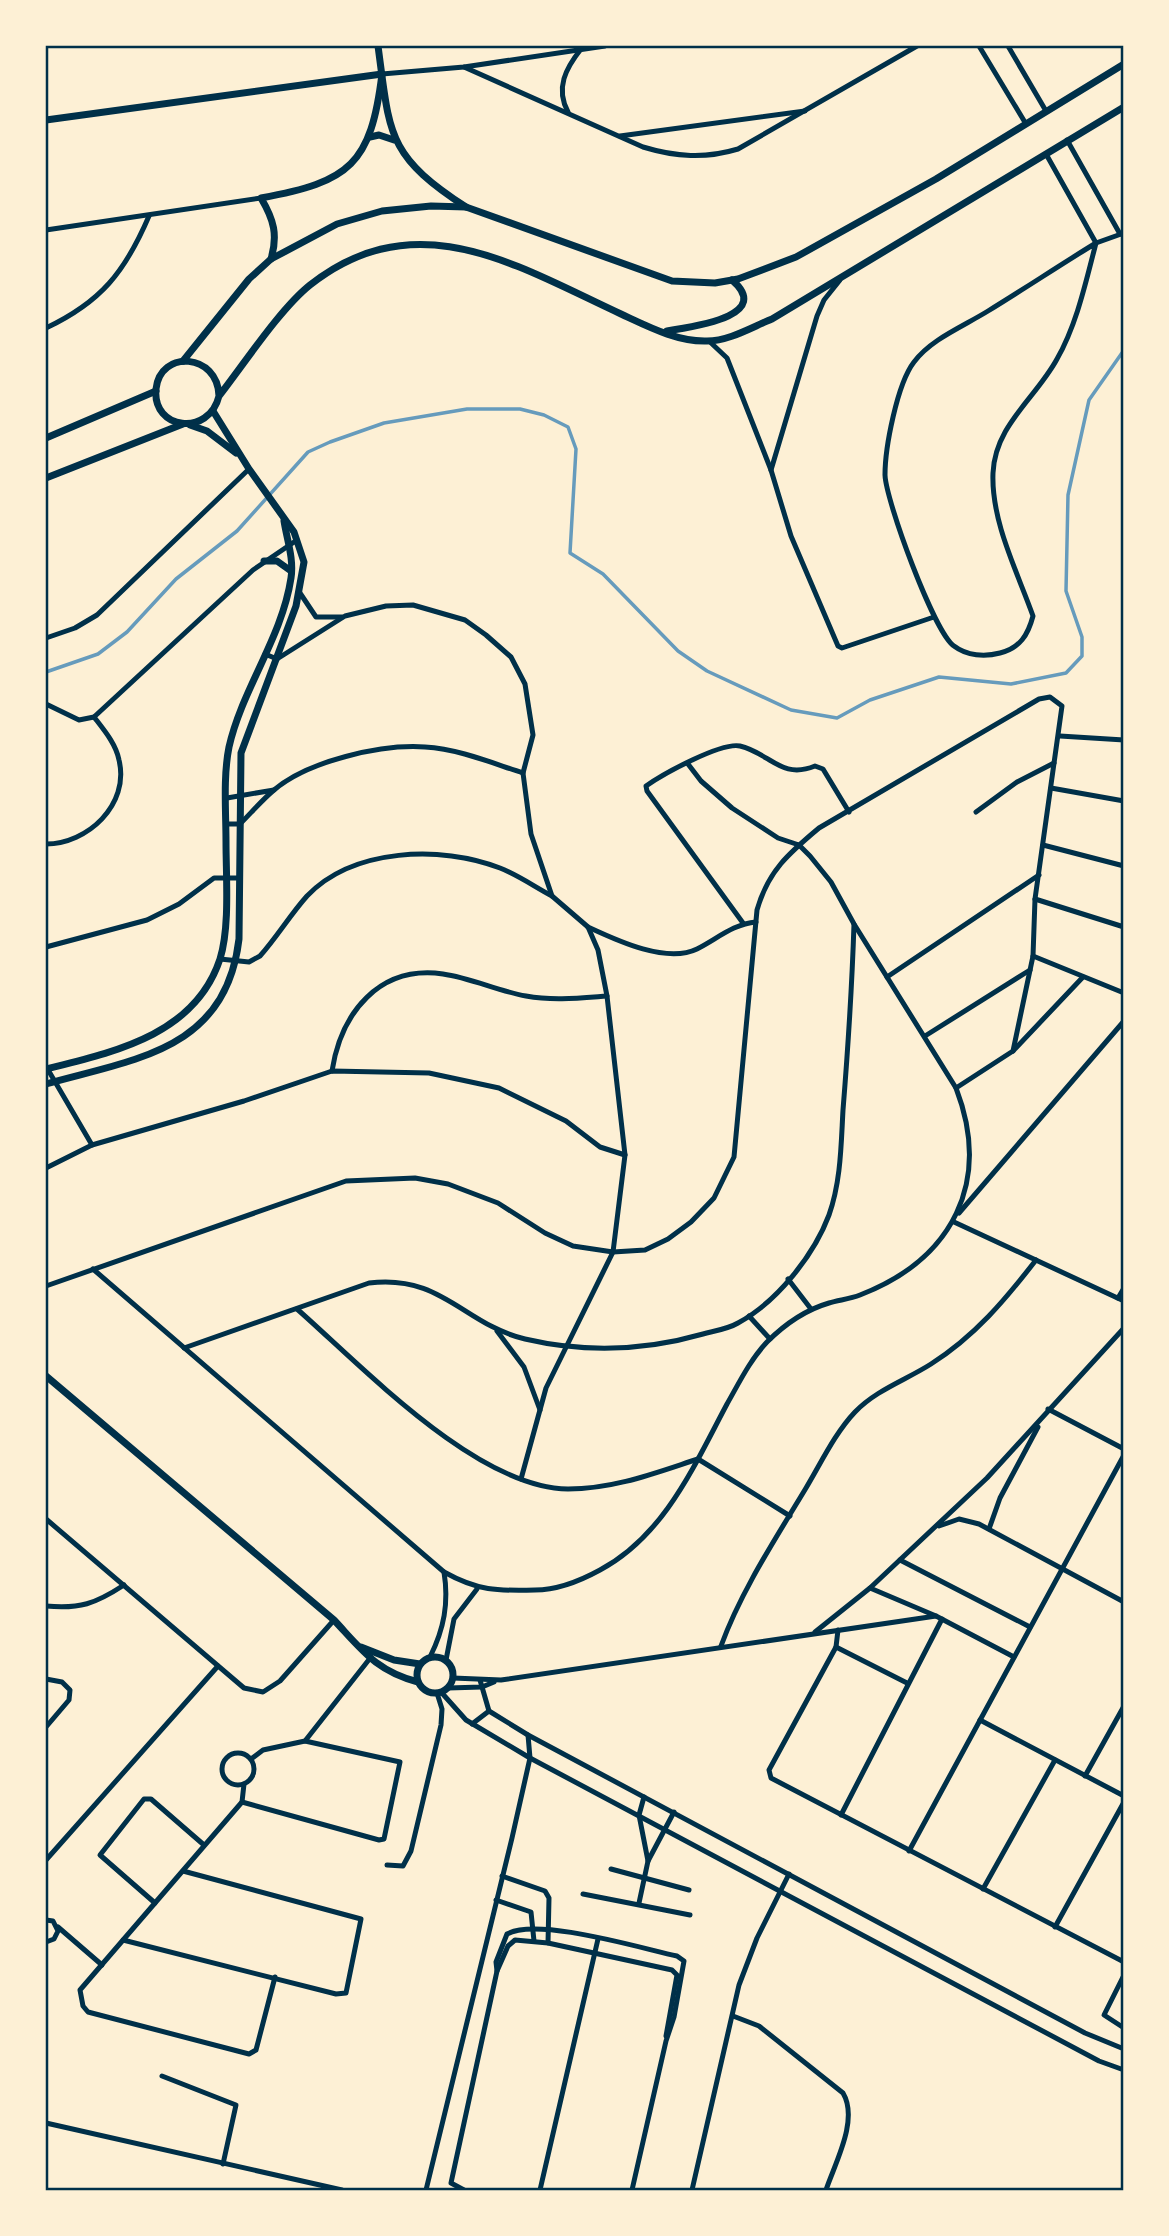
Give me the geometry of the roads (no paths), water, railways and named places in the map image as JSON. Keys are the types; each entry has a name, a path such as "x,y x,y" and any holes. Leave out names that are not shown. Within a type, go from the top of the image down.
{"street":[{"path":"378,46 389,125 395,140 412,166 432,185 466,207 654,276 687,284 732,280 796,257 1124,64"},
{"path":"46,120 605,46"},
{"path":"464,66 619,137 666,154 715,155 738,149 917,46"},
{"path":"979,46 1026,124"},
{"path":"1008,46 1046,111"},
{"path":"569,114 562,100 562,82 569,65 581,49"},
{"path":"46,230 261,198 330,180 352,162 370,137 379,103 382,74"},
{"path":"46,478 206,418 213,411 219,396 292,303 309,286 360,256 402,244 449,244 493,255 663,332 709,341 772,319 1124,107"},
{"path":"619,137 808,111"},
{"path":"370,137 379,135 395,140"},
{"path":"1046,154 1096,243 1067,340 1056,361 1006,428 996,452 994,501 1032,616 1025,637 1017,645 991,655 964,652 953,646 933,617 886,483 892,430 906,376 913,363 944,337 1096,243 1122,233 1067,140"},
{"path":"261,198 274,222 276,241 271,259"},
{"path":"183,361 250,279 271,259 337,225 382,211 431,206 466,207"},
{"path":"46,328 76,314 94,301 119,273 149,216"},
{"path":"771,470 817,316 824,300 841,279"},
{"path":"663,332 734,314 742,306 744,297 741,288 732,280"},
{"path":"709,341 727,358 771,470 791,536 838,646 842,648 933,617"},
{"path":"46,438 156,391 167,368 183,361 192,361 209,370 219,386 219,396"},
{"path":"156,391 163,413 207,431 242,458"},
{"path":"50,1083 141,1059 181,1038 197,1026 220,999 235,963 240,877 239,797 242,753 300,593 304,562 298,540 213,411"},
{"path":"46,638 75,628 97,615 249,469"},
{"path":"92,1145 50,1083 46,1068 133,1045 171,1025 205,989 220,959 226,878 229,750 285,602 291,570 281,514"},
{"path":"46,704 79,720 94,717 264,561 298,540"},
{"path":"264,561 277,561 291,570"},
{"path":"300,593 316,617 345,616 386,606 413,605 465,620 511,657 525,684 531,708 533,734 523,773 531,834 552,896"},
{"path":"277,659 345,616"},
{"path":"265,654 277,659"},
{"path":"46,1286 346,1181 391,1178 448,1184 498,1203 545,1233 573,1246 613,1252 645,1250 691,1222 714,1198 734,1157 756,922 765,884 799,845 820,828 1039,699 1050,697 1062,706 1060,736 1035,899 1033,956 1013,1051"},
{"path":"46,844 73,840 93,829 118,792 121,776 119,758 94,717"},
{"path":"1060,736 1124,740"},
{"path":"743,923 646,786 708,752 729,745 741,746 792,771 818,767 829,778 849,812"},
{"path":"226,824 240,824 274,790 295,776 328,761 397,747 426,747 458,752 523,773"},
{"path":"976,812 1017,782 1054,763"},
{"path":"93,1269 444,1572 477,1588 549,1590 580,1581 624,1557 645,1538 664,1514 698,1459 746,1370 770,1339 811,1309 858,1296 895,1279 924,1259 954,1222 969,1180 965,1111 956,1088 853,924 831,882 799,845 778,838 732,808 701,781 688,764"},
{"path":"1051,788 1124,801"},
{"path":"226,798 274,790"},
{"path":"1043,845 1124,866"},
{"path":"220,959 235,963 249,962 260,956 308,895 342,871 368,860 435,855 460,857 502,868 552,896 588,927 627,945 683,953 696,950 743,923 756,922"},
{"path":"887,977 1040,875"},
{"path":"46,947 147,920 179,904 206,880 240,877"},
{"path":"1035,899 1124,927"},
{"path":"497,1331 564,1347 625,1349 681,1340 737,1324 788,1279 801,1264 828,1216 838,1183 852,995 853,924"},
{"path":"521,1479 540,1410 564,1347 613,1252 625,1155 607,996 598,950 588,927"},
{"path":"1033,956 1124,993"},
{"path":"925,1036 1030,970"},
{"path":"332,1071 335,1048 362,999 381,984 402,975 442,974 527,996 564,999 607,996"},
{"path":"956,1088 1013,1051 1083,977"},
{"path":"957,1215 1124,1021"},
{"path":"46,1168 92,1145 244,1101 332,1071 429,1073 499,1088 566,1121 600,1147 625,1155"},
{"path":"954,1222 1121,1300 1124,1288"},
{"path":"721,1646 730,1622 790,1516 855,1412 876,1395 931,1364 964,1341 989,1319 1036,1260"},
{"path":"788,1279 811,1309"},
{"path":"184,1348 369,1283 386,1281 441,1294 497,1331 524,1367 540,1410"},
{"path":"296,1309 442,1436 500,1471 521,1479 566,1489 598,1487 632,1480 698,1459 790,1516"},
{"path":"749,1316 770,1339"},
{"path":"989,1529 1000,1498 1048,1409 1124,1328"},
{"path":"46,1376 334,1620 391,1673 418,1682 424,1689 442,1691 814,1632 939,1618"},
{"path":"1048,1409 1124,1449"},
{"path":"814,1632 870,1588 900,1560 987,1478 1042,1418"},
{"path":"909,1851 1124,1455"},
{"path":"46,1519 244,1688 264,1692 280,1681 334,1620"},
{"path":"932,1529 959,1519 989,1529 1124,1602"},
{"path":"900,1560 1030,1627"},
{"path":"371,1656 420,1664 430,1657 446,1611 444,1572"},
{"path":"46,1606 68,1608 97,1603 124,1586"},
{"path":"446,1660 454,1619 477,1588"},
{"path":"870,1588 939,1618 1014,1657"},
{"path":"841,1815 939,1618"},
{"path":"838,1630 836,1647 769,1775 1124,1962"},
{"path":"836,1647 907,1683"},
{"path":"305,1741 371,1656"},
{"path":"387,1865 403,1866 411,1851 441,1725 442,1691 453,1678 452,1668 446,1660 430,1657"},
{"path":"418,1682 420,1664"},
{"path":"46,1860 218,1666"},
{"path":"453,1678 481,1684"},
{"path":"46,1679 68,1686 69,1700 46,1727"},
{"path":"481,1684 489,1711 528,1735 1085,2033 1124,2049"},
{"path":"442,1691 472,1724 530,1758 1099,2061 1124,2070"},
{"path":"1085,1776 1124,1706"},
{"path":"472,1724 489,1711"},
{"path":"980,1720 1124,1797"},
{"path":"426,2190 530,1758 528,1735"},
{"path":"242,1802 379,1840 384,1839 400,1762 305,1741 263,1750 251,1759"},
{"path":"244,1784 228,1780 223,1766 226,1759 236,1753 251,1759"},
{"path":"251,1759 254,1769 252,1777 244,1784 242,1802 80,1990 83,2006 88,2011 249,2054 256,2050 275,1977"},
{"path":"983,1889 1055,1760"},
{"path":"644,1797 639,1815 648,1861"},
{"path":"155,1903 100,1855 144,1799 151,1799 204,1845"},
{"path":"1055,1927 1124,1802"},
{"path":"639,1903 648,1861 674,1812"},
{"path":"611,1868 689,1889"},
{"path":"123,1940 344,1995 348,1990 360,1919 183,1871"},
{"path":"692,2190 739,1985 757,1938 789,1874"},
{"path":"502,1876 545,1891 549,1898 548,1943"},
{"path":"583,1894 690,1915"},
{"path":"496,1900 527,1908 534,1917 534,1941"},
{"path":"46,1920 53,1921 102,1965"},
{"path":"46,1942 54,1939 58,1927"},
{"path":"497,1971 496,1962 507,1934 515,1929 550,1929 677,1956 684,1961 674,2017 666,2041"},
{"path":"540,2190 598,1939"},
{"path":"464,2190 451,2183 497,1971 511,1942 534,1941 676,1972 666,2041 632,2190"},
{"path":"1124,1975 1104,2015 1124,2028"},
{"path":"733,2016 759,2026 843,2093 849,2104 849,2117 826,2190"},
{"path":"162,2076 230,2100 236,2105 223,2164"},
{"path":"46,2123 342,2190"}],"waterway":[{"path":"46,672 98,654 127,632 176,579 237,531 308,452 384,423 467,409 520,409 544,415 568,427 576,449 570,553 603,574 678,651 707,671 791,710 837,718 870,700 939,677 1011,684 1066,673 1082,656 1082,637 1066,591 1068,495 1089,400 1124,350"}]}
